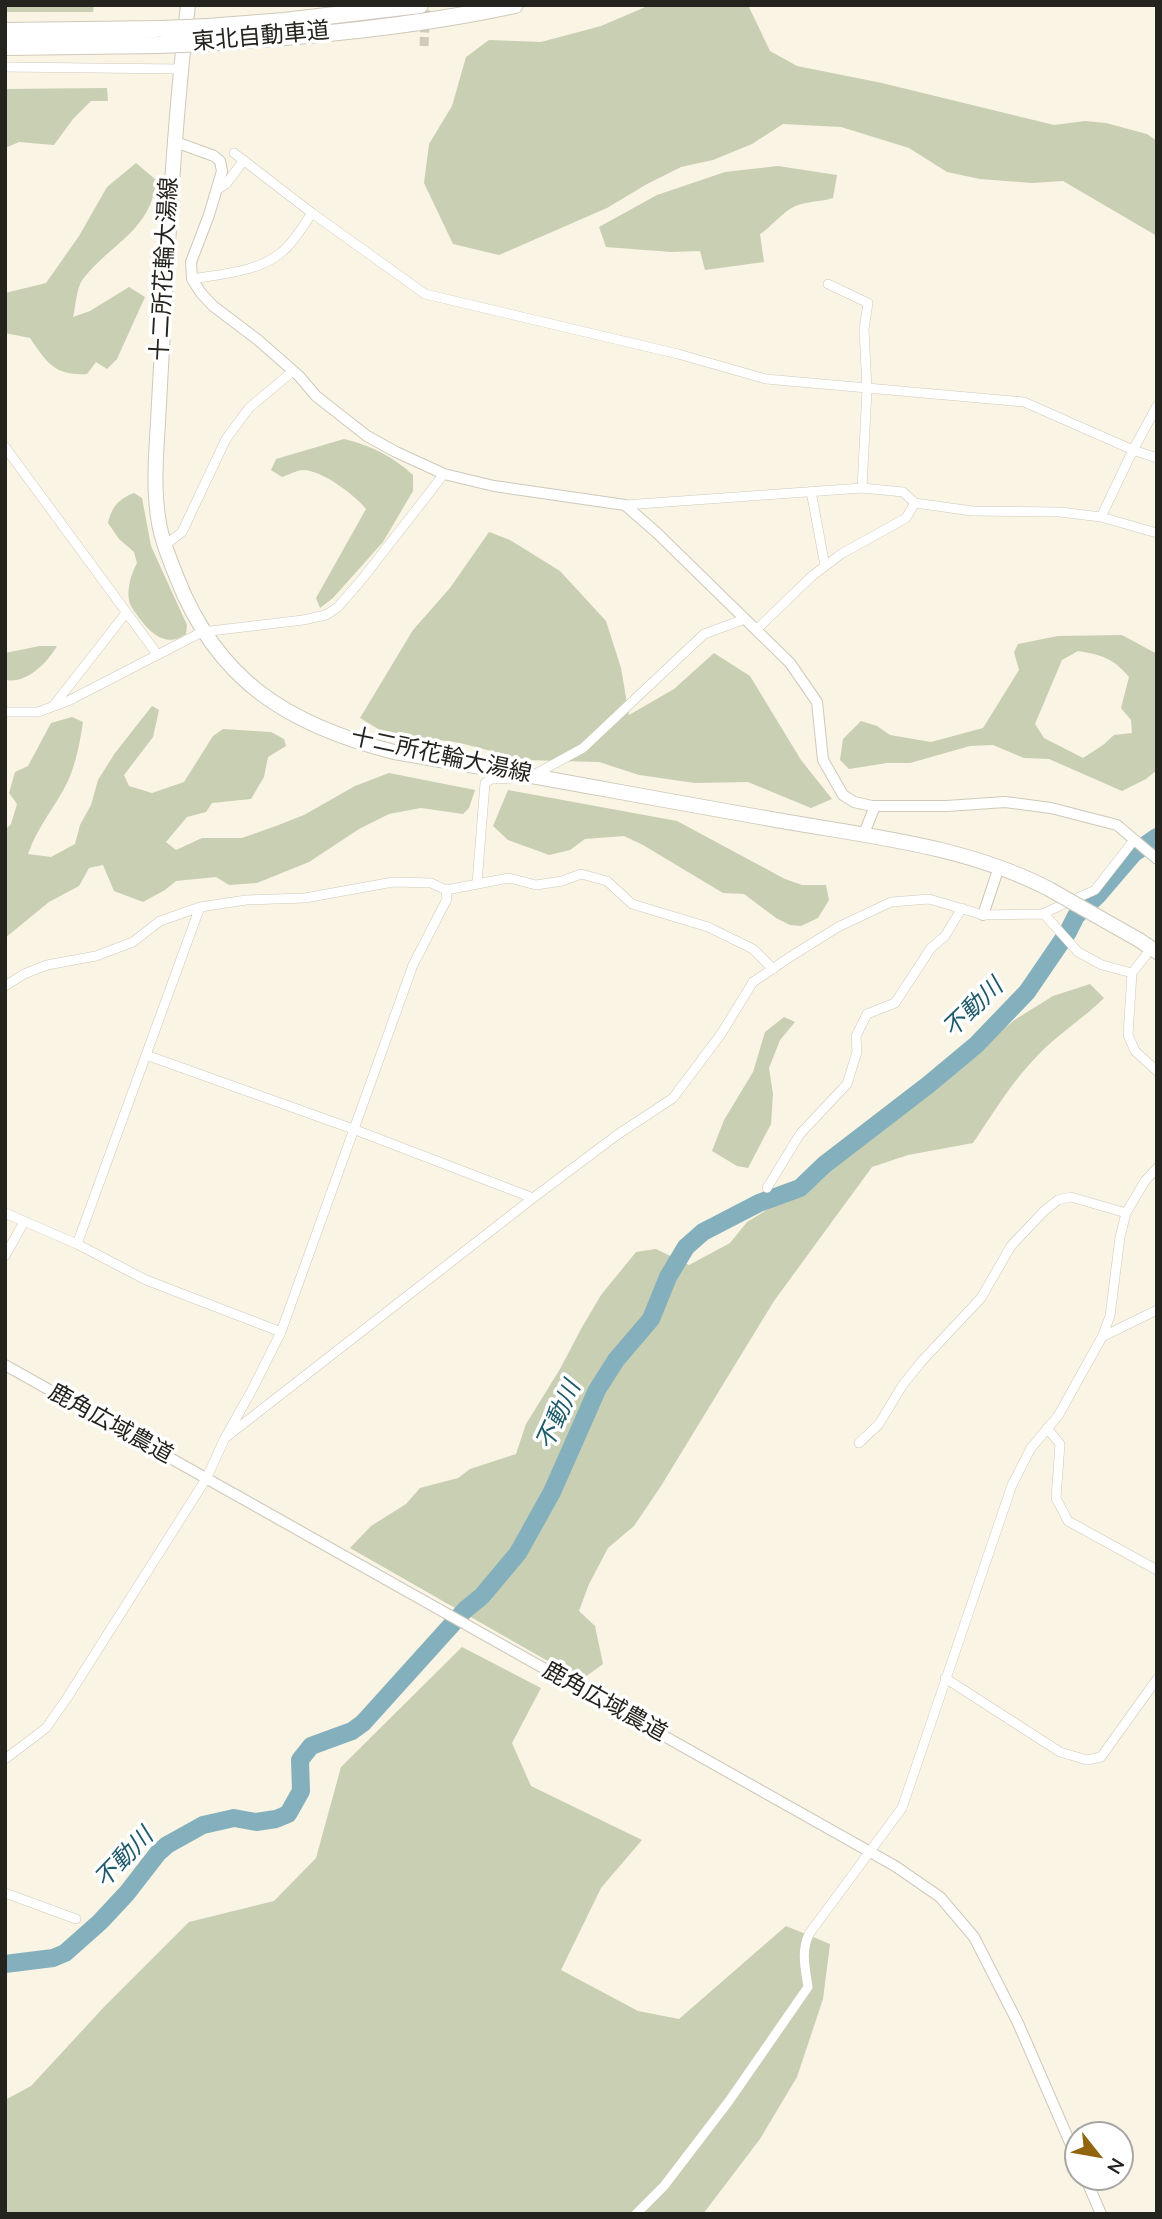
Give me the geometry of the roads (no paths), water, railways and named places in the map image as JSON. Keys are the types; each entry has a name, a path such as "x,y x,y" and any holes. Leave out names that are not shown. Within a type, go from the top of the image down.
{"highway":[{"name":"東北自動車道","path":"5,47 159,46 285,21 420,5"},
{"name":"東北自動車道","path":"5,31 162,29 207,35 285,37 402,24 515,5"}],"main road":[{"name":"十二所花輪大湯線","path":"188,5 173,141 156,453 159,524 181,589 202,632 249,686 324,731 356,743 863,836 999,867 1049,889 1139,940 1151,953"}],"street":[{"path":"5,67 180,69"},
{"path":"173,141 214,156 220,161 222,171 191,262 192,279 201,293 213,306 293,371 316,396 366,436 444,474 494,486 625,505 862,488 902,492 915,503 972,511 1060,512 1101,517 1157,533"},
{"path":"234,153 425,293 678,354 766,379 1024,402 1157,458"},
{"path":"218,189 226,184 244,160"},
{"path":"192,279 241,270 265,262 281,253 313,213"},
{"path":"828,284 868,303 864,328 867,390 862,488"},
{"path":"165,545 182,532 208,474 249,408 293,371"},
{"path":"1101,517 1157,405"},
{"path":"5,447 158,654"},
{"path":"5,712 38,712 53,706 202,632 326,615 338,607 363,578 444,474"},
{"path":"811,491 825,566"},
{"path":"756,630 785,600 825,566 841,554 906,519 915,503"},
{"path":"225,1438 533,1198 617,1135 673,1098 721,1034 753,982 838,927 891,902 929,899 983,915 1044,914 1096,890 1147,848 1116,825 1039,806 1005,802 947,806 875,806 855,802 843,795 823,760 817,702 790,663 625,505"},
{"path":"53,706 126,613"},
{"path":"477,883 485,783 491,779 530,776 583,748 704,635 745,620"},
{"path":"863,836 875,806"},
{"path":"983,915 999,867"},
{"path":"5,986 24,974 47,965 96,956 133,942 160,921 200,907 246,900 305,898 393,882 431,883 446,890 509,878 536,885 562,881 581,874 607,881 632,904 708,927 753,949 773,969"},
{"path":"5,1759 46,1728 206,1479 253,1388 281,1332 413,965 447,899 446,890"},
{"path":"77,1244 200,907"},
{"path":"767,1188 800,1134 847,1084 857,1052 856,1035 867,1014 895,1003 931,948 946,936 962,908"},
{"path":"1044,914 1069,943 1088,959 1132,974"},
{"path":"1151,953 1132,974 1128,1035 1135,1051 1156,1070"},
{"path":"146,1055 353,1129 533,1198"},
{"path":"636,2214 664,2186 729,2101 808,1987 804,1945 902,1808 1012,1485 1031,1448 1058,1416 1102,1337 1110,1317 1120,1237 1126,1213 1145,1181 1157,1168"},
{"path":"859,1443 879,1424 901,1386 921,1362 981,1298 1011,1246 1044,1211 1058,1200 1071,1197 1126,1213"},
{"path":"5,1213 77,1244 146,1280 281,1332"},
{"path":"5,1255 24,1222"},
{"path":"1102,1337 1157,1310"},
{"name":"鹿角広域農道","path":"5,1365 895,1866 940,1897 974,1937 1018,2023 1064,2129"},
{"path":"1047,1428 1060,1444 1056,1498 1068,1521 1157,1570"},
{"path":"946,1678 1060,1752 1087,1760 1101,1757 1157,1679"},
{"path":"5,1893 76,1919"},
{"path":"1091,2191 1101,2214"}],"waterway":[{"name":"不動川","path":"5,1964 53,1958 65,1953 127,1893 158,1853 203,1825 234,1818 256,1822 288,1814 301,1791 300,1760 311,1746 352,1731 363,1723 465,1610 482,1596 518,1553 552,1492 597,1390 616,1360 651,1319 668,1277 686,1247 703,1232 759,1203 800,1188 824,1165 976,1045 1027,992 1076,916 1134,853 1157,837"}],"tunnel":[{"path":"424,46 426,5"}]}
